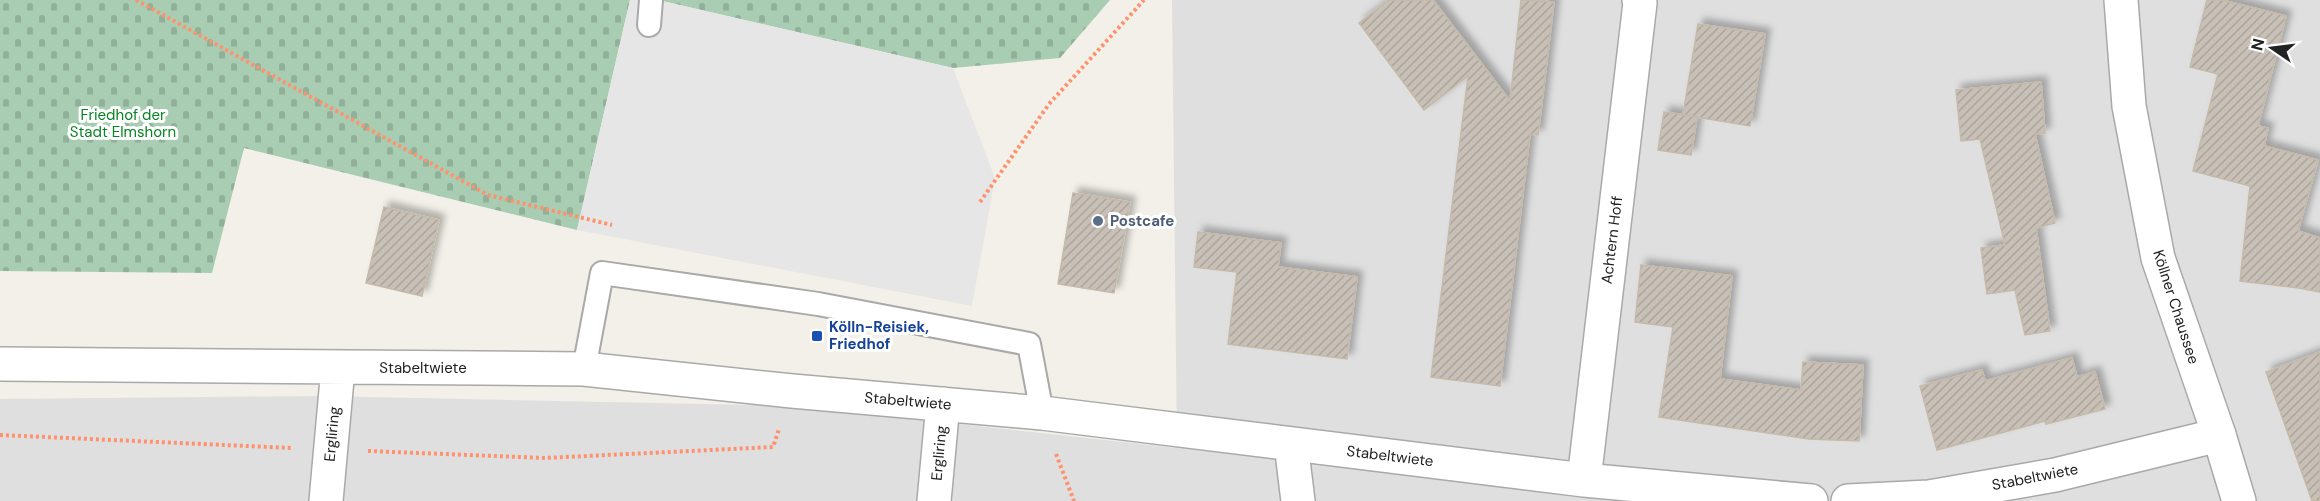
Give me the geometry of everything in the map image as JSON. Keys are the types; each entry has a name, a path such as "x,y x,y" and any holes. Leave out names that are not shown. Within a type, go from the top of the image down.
{"street":[{"name":"Achtern Hoff","path":"1584,480 1639,0"},
{"name":"Köllner Chaussee","path":"2121,0 2129,106 2158,258 2219,435 2239,501"},
{"name":"Stabeltwiete","path":"0,364 584,369 792,391 1042,413 1584,480 1811,501"},
{"name":"Ergliring","path":"326,501 338,368"},
{"name":"Ergliring","path":"934,501 943,404"},
{"name":"Stabeltwiete","path":"1848,501 1929,497 2032,479 2219,435"},
{"path":"1291,444 1298,501"}],"lane":[{"path":"649,25 651,0"},
{"path":"584,369 602,273 818,304 1029,344 1042,413"}],"path":[{"path":"136,0 488,195 612,225"},
{"path":"980,202 1049,104 1144,0"},
{"path":"0,435 545,458 772,447 792,391"}],"shaded area":[{"path":"630,0 658,0 953,68 995,178 972,306 577,230"},
{"path":"1172,0 2320,0 2320,501 0,501 0,399 321,396 794,406 1177,448"}],"green space":[{"name":"Friedhof der Stadt Elmshorn","path":"0,0 630,0 577,230 244,148 212,273 0,271"},
{"path":"658,0 1110,0 1060,58 953,68"}],"building":[{"path":"1389,0 1433,0 1510,101 1521,0 1554,2 1538,135 1530,134 1500,386 1431,377 1468,76 1424,110 1359,23"},
{"path":"2207,0 2222,0 2286,16 2258,126 2268,128 2264,146 2318,160 2298,231 2320,238 2320,292 2240,281 2250,186 2193,171 2218,74 2190,67"},
{"path":"1698,24 1765,34 1750,126 1683,115"},
{"path":"2041,82 2045,133 2035,134 2055,223 2036,228 2050,331 2025,335 2015,290 1987,294 1981,248 2005,245 1980,139 1961,141 1956,90"},
{"path":"1664,112 1697,117 1691,155 1658,150"},
{"path":"1073,193 1130,202 1114,293 1058,284"},
{"path":"384,207 439,220 422,296 366,283"},
{"path":"1198,232 1281,243 1278,267 1357,277 1347,359 1228,344 1237,272 1194,267"},
{"path":"1641,265 1732,276 1720,379 1801,390 1803,362 1863,365 1859,441 1809,439 1659,417 1673,327 1635,322"},
{"path":"2320,352 2320,501 2312,501 2266,372"},
{"path":"2072,358 2077,377 2095,372 2105,409 2046,424 2045,421 1937,450 1920,386 1982,370 1985,381"}],"place":[{"name":"Postcafe","path":"1098,221"},
{"name":"Kölln-Reisiek, Friedhof","path":"817,336"}]}
